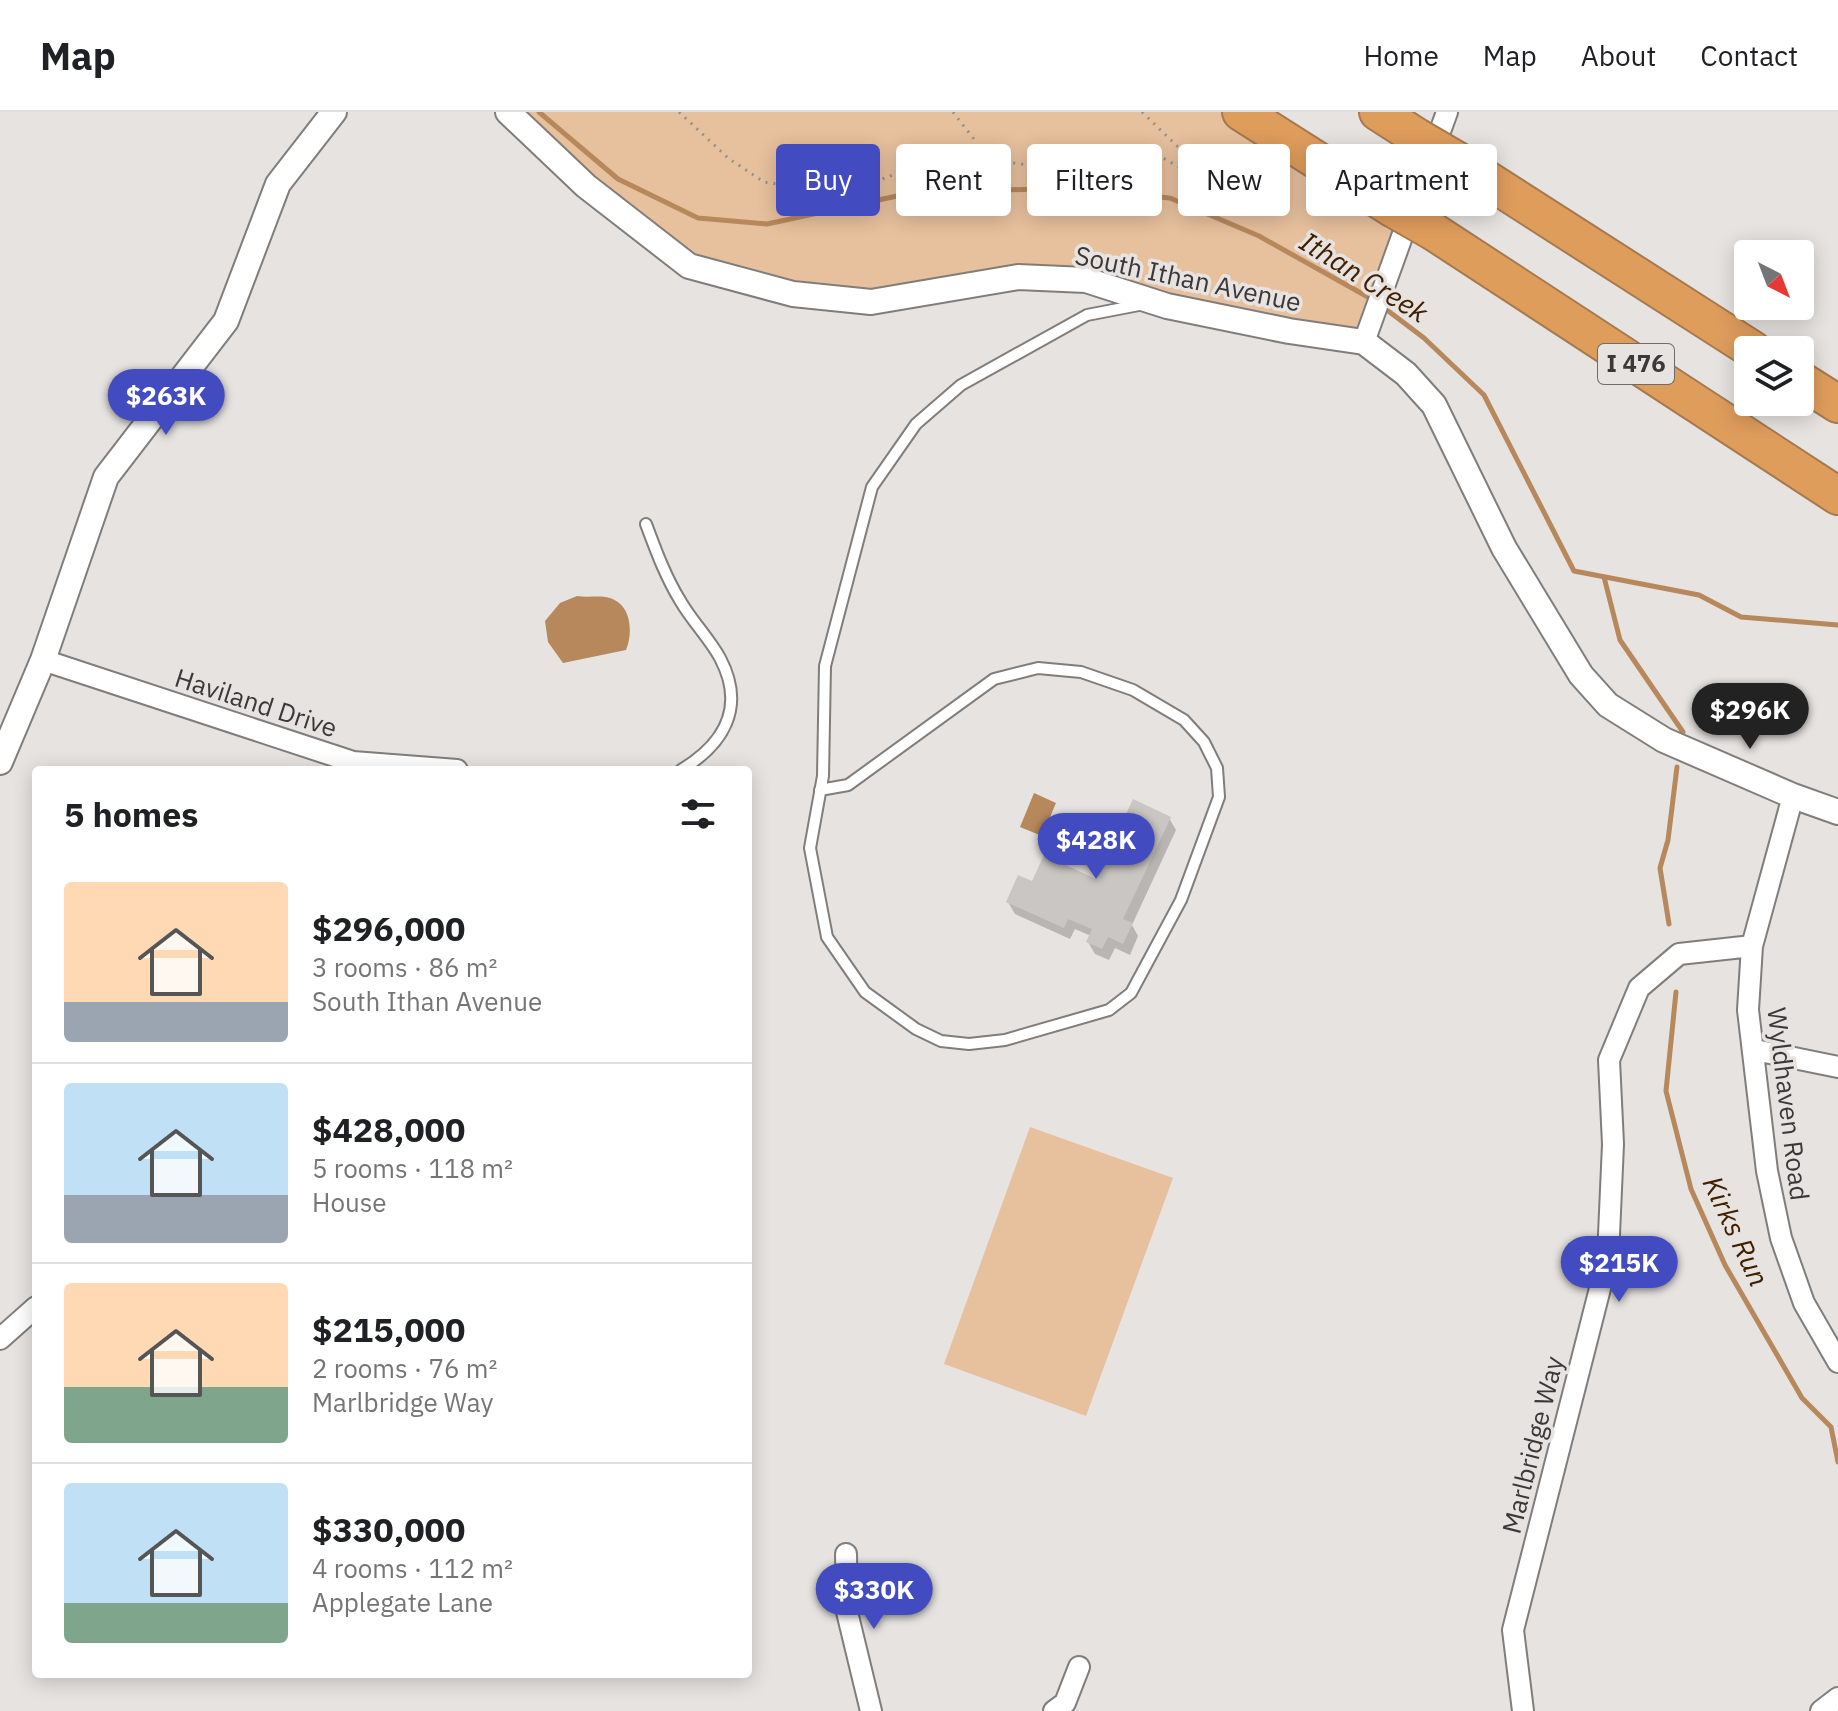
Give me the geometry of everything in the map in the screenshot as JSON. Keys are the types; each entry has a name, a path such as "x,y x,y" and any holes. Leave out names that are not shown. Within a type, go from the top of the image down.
{"highway":[{"name":"I 476","path":"1241,112 1434,232 1838,496"},
{"name":"I 476","path":"1378,112 1734,338"},
{"path":"1814,389 1838,404"}],"street":[{"path":"0,762 43,660 106,477 226,321 278,184 334,112"},
{"name":"South Ithan Avenue","path":"508,112 586,186 689,266 793,294 871,302 1018,277 1086,280 1153,302 1289,331 1364,342 1406,374 1434,405 1504,548 1581,675 1608,705 1646,731 1793,796 1838,812"},
{"path":"1364,342 1447,112"},
{"name":"Haviland Drive","path":"43,660 353,762 405,766"},
{"name":"Wyldhaven Road","path":"1793,796 1752,946 1748,1010 1767,1171 1781,1238 1804,1303 1838,1362"},
{"name":"Marlbridge Way","path":"1523,1711 1513,1630 1608,1257 1613,1144 1609,1060 1639,988 1679,954 1752,946"},
{"path":"1755,1050 1838,1067"},
{"path":"0,1339 32,1311"},
{"path":"846,1554 847,1612 871,1711"},
{"path":"1054,1711 1065,1703 1079,1667"},
{"path":"1821,1711 1838,1698"}],"lane":[{"path":"820,790 848,785 994,679 1038,668 1081,672 1133,690 1184,720 1204,742 1217,768 1219,797 1181,900 1131,993 1109,1010 1005,1040 969,1044 941,1041 916,1029 865,992 827,937 810,848 820,790 825,666 872,487 916,424 961,385 1087,315 1153,302"},
{"path":"646,524 674,590 719,656 730,689 728,723 720,738 709,751 687,766"}],"path":[{"path":"679,112 728,158 764,182 833,193 862,187 896,174"},
{"path":"953,112 975,144"},
{"path":"1011,164 1088,177 1116,171 1145,152 1158,155 1193,175 1225,181 1215,165 1177,146 1142,112"}],"shaded area":[{"path":"509,112 1235,112 1289,144 1178,144 1178,216 1290,216 1290,145 1306,154 1306,216 1409,216 1419,222 1364,342 1086,280 871,302 689,266"},
{"path":"577,596 610,598 623,607 630,628 626,650 563,663 548,642 545,621 560,603"},
{"path":"1034,793 1056,803 1042,836 1020,827"},
{"path":"1030,1127 1173,1178 1086,1416 944,1364"}],"building":[{"path":"1133,799 1171,817 1123,919 1133,923 1123,944 1108,937 1102,949 1086,942 1092,929 1068,919 1064,928 1006,902 1018,875 1032,881 1044,855 1096,879"}],"waterway":[{"name":"Ithan Creek","path":"539,112 618,179 698,218 767,224 911,193 1067,188 1170,198 1259,236 1375,301"},
{"name":"Ithan Creek","path":"1383,307 1424,338 1484,395 1574,571 1699,595 1741,617 1838,625"},
{"name":"Kirks Run","path":"1604,577 1620,640 1683,732"},
{"name":"Kirks Run","path":"1669,924 1660,868 1668,840 1677,767"},
{"name":"Kirks Run","path":"1676,992 1666,1091 1691,1189 1725,1265 1802,1398 1831,1427 1838,1462"}]}
